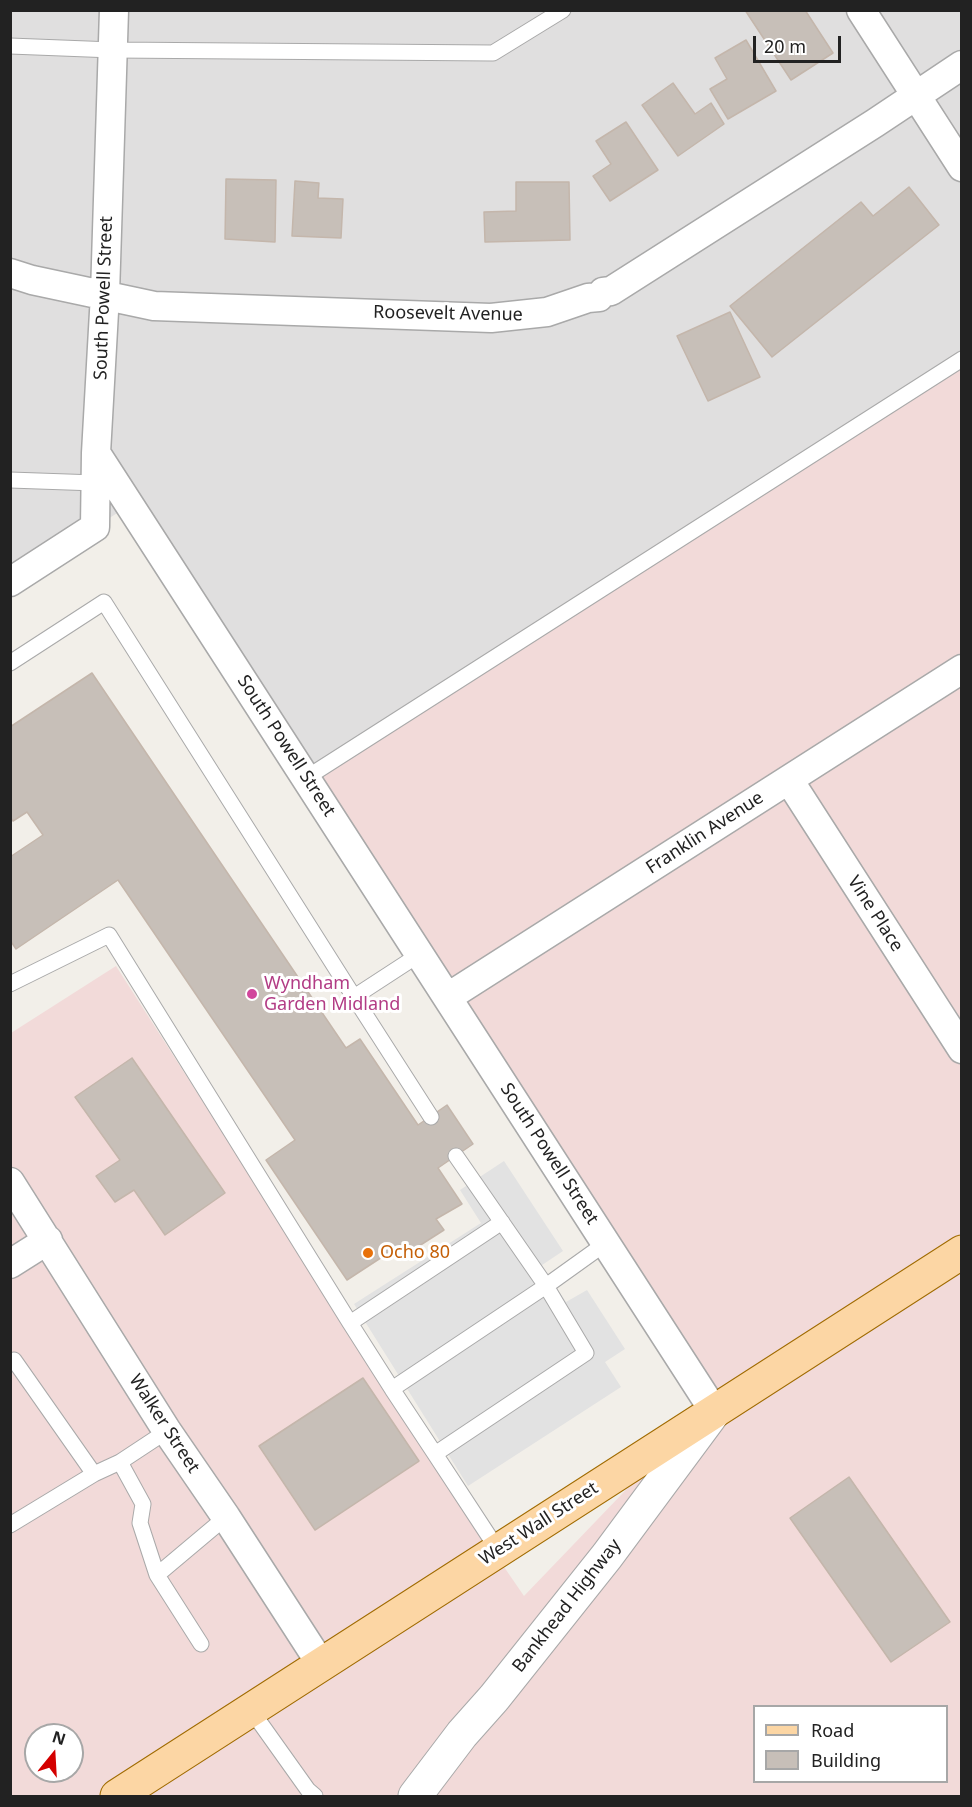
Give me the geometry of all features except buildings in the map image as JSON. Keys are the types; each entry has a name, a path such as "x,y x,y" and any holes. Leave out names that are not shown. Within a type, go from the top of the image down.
{"main road":[{"name":"West Wall Street","path":"117,1797 962,1252"}],"street":[{"name":"South Powell Street","path":"114,10 105,294 96,453 714,1411"},
{"path":"861,10 962,167"},
{"name":"Roosevelt Avenue","path":"10,273 32,280 154,306 491,318 532,315 588,298 599,297 603,292 611,291 962,65"},
{"path":"10,582 95,527 96,453"},
{"name":"Franklin Avenue","path":"448,997 962,669"},
{"name":"Vine Place","path":"789,780 962,1048"},
{"name":"Walker Street","path":"10,1182 167,1431 226,1517 321,1664"},
{"path":"10,1264 48,1240"},
{"name":"Bankhead Highway","path":"415,1797 462,1734 494,1698 607,1556 714,1411"}],"lane":[{"path":"10,46 112,50 493,53 563,10"},
{"path":"306,778 962,359"},
{"path":"10,480 96,483"},
{"path":"10,663 104,602 431,1117"},
{"path":"10,984 109,935 350,1323 498,1550"},
{"path":"354,997 420,954"},
{"path":"435,1454 586,1353 546,1287 456,1156"},
{"path":"350,1323 502,1222"},
{"path":"392,1389 546,1287 606,1243"},
{"path":"10,1362 14,1360 94,1474"},
{"path":"10,1525 94,1474 120,1462 167,1431"},
{"path":"120,1462 143,1504 140,1523 157,1575 201,1644"},
{"path":"157,1575 226,1517"},
{"path":"251,1710 315,1797"}],"shaded area":[{"path":"10,11 961,11 961,367 315,780 136,501 11,581"},
{"path":"961,367 961,1796 11,1796 11,1033 116,966 458,1500 524,1596 669,1445 719,1411 315,780"},
{"path":"504,1161 563,1251 542,1265 566,1302 587,1290 625,1349 605,1362 621,1387 468,1486 354,1304 481,1223 460,1190"}],"place":[{"name":"Wyndham Garden Midland","path":"252,994"},
{"name":"Ocho 80","path":"368,1253"}]}
